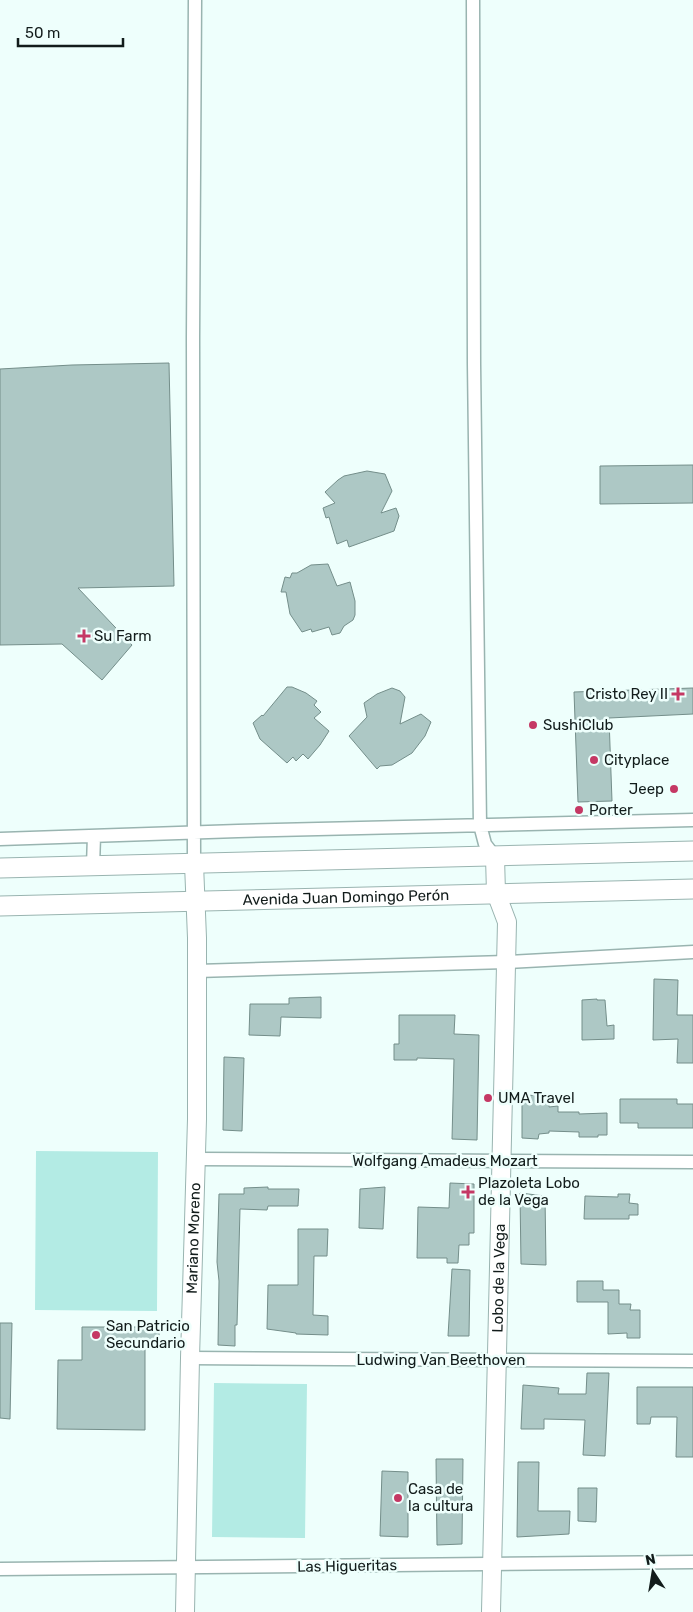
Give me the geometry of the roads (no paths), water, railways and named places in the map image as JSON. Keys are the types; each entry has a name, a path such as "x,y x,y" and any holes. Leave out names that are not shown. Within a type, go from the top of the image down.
{"main road":[{"path":"0,868 693,851"},
{"name":"Avenida Juan Domingo Perón","path":"0,906 693,889"}],"street":[{"path":"194,0 194,864"},
{"path":"473,0 474,364 480,824 485,844 495,856"},
{"path":"0,839 480,824 693,820"},
{"path":"93,866 94,836"},
{"name":"Lobo de la Vega","path":"491,1612 507,922 496,893 495,856"},
{"name":"Mariano Moreno","path":"185,1612 190,1358 197,1158 197,971 194,864"},
{"path":"197,971 506,962 693,952"},
{"name":"Wolfgang Amadeus Mozart","path":"197,1158 693,1162"},
{"name":"Ludwing Van Beethoven","path":"190,1358 693,1361"},
{"name":"Las Higueritas","path":"0,1569 693,1562"}],"place":[{"name":"Su Farm","path":"84,636"},
{"name":"Cristo Rey II","path":"678,694"},
{"name":"SushiClub","path":"533,725"},
{"name":"Cityplace","path":"594,760"},
{"name":"Jeep","path":"674,789"},
{"name":"Porter","path":"579,810"},
{"name":"UMA Travel","path":"488,1098"},
{"name":"Plazoleta Lobo de la Vega","path":"468,1192"},
{"name":"San Patricio Secundario","path":"96,1335"},
{"name":"Casa de la cultura","path":"398,1498"}]}
